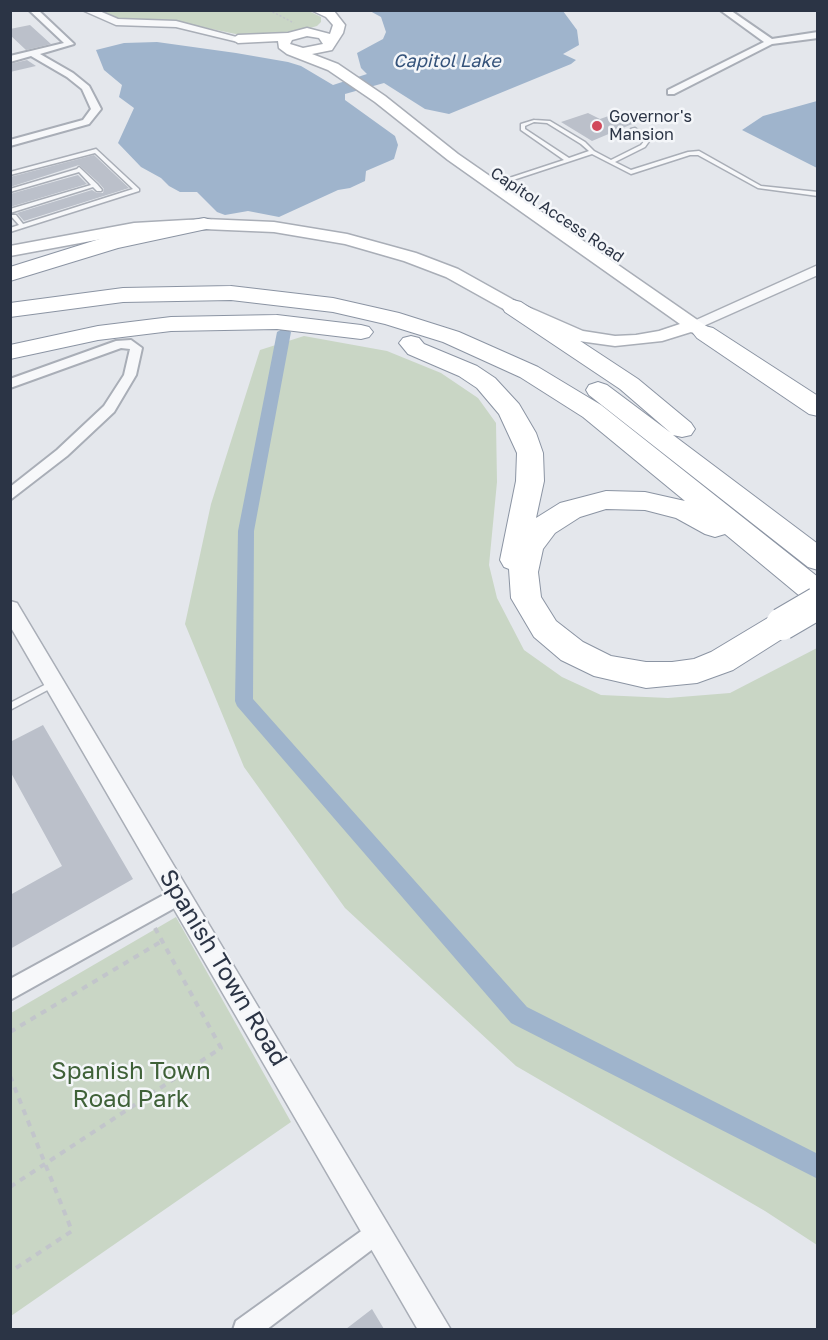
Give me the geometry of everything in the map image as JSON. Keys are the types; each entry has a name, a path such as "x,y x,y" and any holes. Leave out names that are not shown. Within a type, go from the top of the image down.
{"highway":[{"path":"10,274 114,242 204,224"},
{"path":"10,291 126,276 232,275 334,287 393,300 452,318 530,350 601,392 818,560"},
{"path":"10,310 94,297 178,292 273,296 343,307 411,324 490,353 562,391 615,429 818,594"},
{"path":"513,307 529,321 642,393 710,457 818,549"},
{"path":"10,317 88,311 277,322 358,331 445,351 492,369 615,429"},
{"path":"10,352 76,336 143,326 277,322"},
{"path":"707,325 817,394"},
{"path":"707,325 818,408"},
{"path":"411,343 416,349 468,371 486,383 510,410 524,433 530,453 530,481 513,565 513,593 529,627 558,655 591,672 615,680 654,685 686,683 729,669 818,603"},
{"path":"818,608 722,532 698,516 658,503 606,500 570,510 545,526 532,540 523,572 524,591 540,624 572,651 617,670 661,675 697,671 722,661 786,627 818,614"}],"main road":[{"path":"292,35 323,24 325,19 318,11"},
{"path":"296,52 314,51 328,45 339,25 330,14 318,11"},
{"name":"Capitol Access Road","path":"292,35 296,52 333,68 368,91 438,147 500,183 707,325"},
{"path":"238,39 323,35 329,39 328,59 333,68"},
{"name":"Capitol Access Road","path":"500,183 651,295 707,325"},
{"path":"10,252 42,243 127,228 204,224 291,229 365,244 452,273 513,307 579,336 615,341 636,340 707,325"},
{"path":"636,340 654,332 663,320 662,309 651,295"}],"street":[{"path":"10,59 70,45 33,10"},
{"path":"87,10 116,22 176,24 238,39"},
{"path":"724,10 770,42"},
{"path":"671,92 770,42 818,35"},
{"path":"10,143 86,122 96,108 86,88 70,75 33,54"},
{"path":"707,325 815,274"},
{"path":"10,384 110,347 131,344 136,348 135,362 125,387 109,409 62,453 10,495"},
{"name":"Spanish Town Road","path":"10,608 436,1329"},
{"path":"10,990 180,895"},
{"path":"245,1329 378,1231"}],"lane":[{"path":"568,160 527,133 523,129 524,125 534,121 548,122 583,143 592,152 631,172 690,153 699,153 760,187 818,194"},
{"path":"611,162 643,146 648,140 633,129"},
{"path":"10,174 99,151 137,190 10,230"},
{"path":"500,183 592,152"},
{"path":"68,158 109,200"},
{"path":"10,191 79,169"},
{"path":"22,226 12,214 98,188"},
{"path":"10,707 55,683"}],"path":[{"path":"269,10 294,22 292,35"},
{"path":"10,1187 220,1048 146,913"},
{"path":"10,1032 162,941"},
{"path":"10,1076 72,1230 10,1272"}],"green space":[{"path":"307,10 321,17 321,22 317,26 282,36 255,38 178,22 115,19 95,11"},
{"path":"304,336 387,351 441,373 478,398 496,423 497,482 489,565 497,598 524,650 562,677 601,695 668,698 730,693 817,648 817,1245 765,1211 516,1066 345,908 244,767 185,624 211,504 260,350"},
{"name":"Spanish Town Road Park","path":"176,917 291,1122 11,1316 11,1013"}],"water":[{"name":"Capitol Lake","path":"370,11 563,11 577,30 579,45 563,54 576,60 449,114 425,109 384,83 345,94 345,100 395,136 398,145 394,159 366,171 365,181 350,188 338,190 279,217 248,211 225,215 217,212 197,192 180,192 141,167 118,143 134,108 119,97 122,85 104,70 96,50 124,43 157,42 236,53 301,66 333,85 367,74 361,68 357,53 383,39 386,32 381,17"},
{"path":"817,101 817,168 742,130 763,116"}],"building":[{"path":"30,25 51,44 26,50 10,35 10,29"},
{"path":"27,60 36,66 10,72 10,64"},
{"name":"Governor's Mansion","path":"620,112 637,122 592,141 561,122 588,113 600,119"},
{"path":"94,155 129,188 24,221 17,213 92,190 103,193 104,189 99,183 79,165 10,187 10,177"},
{"path":"78,175 87,184 10,207 10,194"},
{"path":"43,725 133,879 10,949 10,895 62,866 10,771 10,742"},
{"path":"372,1309 384,1329 346,1329"}],"waterway":[{"path":"284,332 246,531 244,701 519,1015 818,1167"}],"place":[{"name":"Governor's Mansion","path":"597,126"}]}
